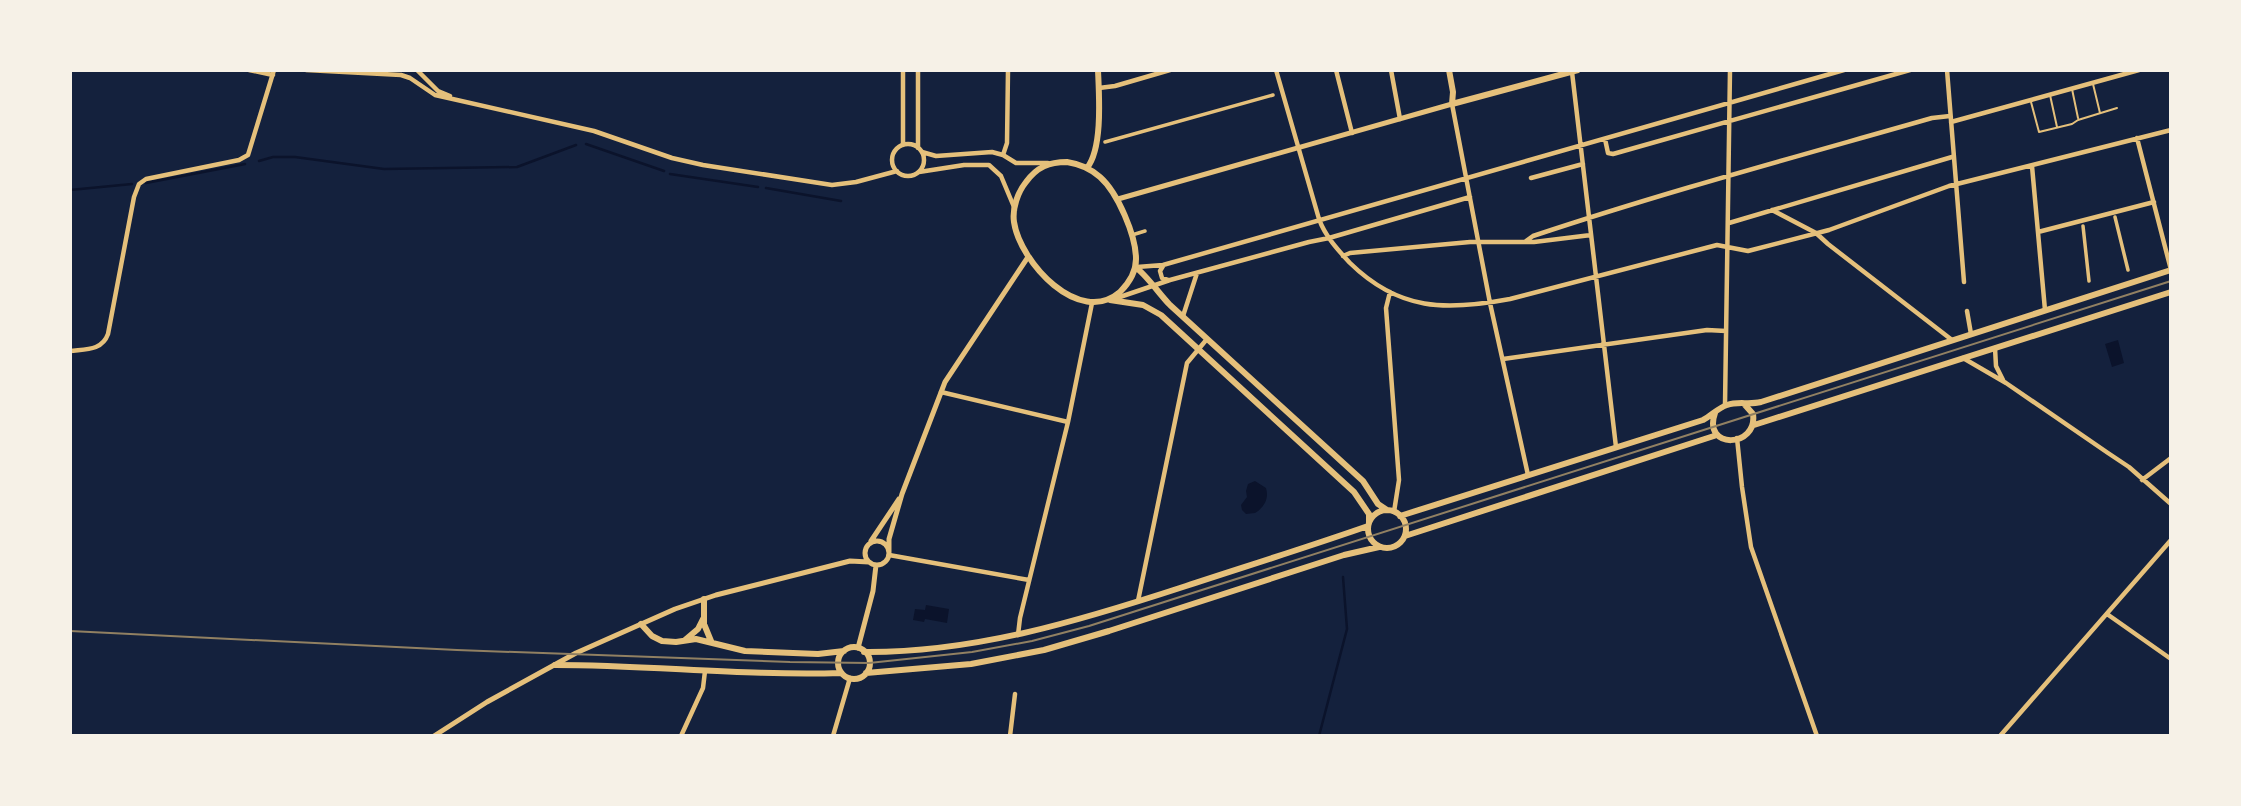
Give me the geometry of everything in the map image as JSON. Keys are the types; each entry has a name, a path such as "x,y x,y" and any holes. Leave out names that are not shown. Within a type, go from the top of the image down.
{"main road":[{"path":"1087,168 1093,159 1097,140 1098,70"},
{"path":"1449,70 1452,104 1575,71"},
{"path":"1110,300 1125,286 1135,267 1136,258 1118,199 1105,182 1087,168 1067,162 1049,163 1039,168 1027,180 1021,188 1015,207 1016,229 1028,257 1056,286 1073,297 1092,303 1110,300 1143,305 1151,309 1353,492 1369,514 1369,537 1379,547"},
{"path":"555,665 841,673 850,678 858,678 866,673 938,668 1044,650 1343,555 1379,547 1393,547 1400,543 1405,536 1405,525 1394,513 1378,504 1363,481 1183,317 1135,267"},
{"path":"641,624 656,639 668,642 696,639 745,651 818,654 850,648 861,650 937,647 1018,635 1138,601 1369,524 1377,513 1394,513 1528,475 1703,420 1726,405 1761,402 2171,270"},
{"path":"1754,425 2171,292"},
{"path":"1715,413 1713,427 1717,435 1724,439 1737,439 1750,432 1754,425 1751,409 1741,403"},
{"path":"1405,536 1717,435"},
{"path":"704,599 704,617 711,641"},
{"path":"683,641 698,629 704,617"},
{"path":"841,673 838,663 844,650"},
{"path":"861,650 869,663 866,673"}],"street":[{"path":"70,351 97,347 106,340 134,197 139,184 146,179 239,160 248,155 273,73 249,70"},
{"path":"306,70 401,75 435,95 594,131 680,160 832,185 897,172 908,176 964,165 989,165 1001,176 1015,207"},
{"path":"417,70 438,91 457,100"},
{"path":"902,70 903,145"},
{"path":"918,70 920,150 924,163 919,172"},
{"path":"1003,155 1007,143 1009,70"},
{"path":"1099,88 1170,70"},
{"path":"1276,70 1319,219 1329,238 1365,278 1407,300 1430,305 1465,306 1490,303 1717,245 1748,251 1829,230 1955,185 2171,130"},
{"path":"1336,70 1352,133"},
{"path":"1391,70 1400,119"},
{"path":"1726,405 1730,70"},
{"path":"1135,267 1163,265 1844,70"},
{"path":"1605,139 1608,153 1613,154 1910,70"},
{"path":"1947,70 1964,282"},
{"path":"1525,241 1589,217 1932,118 1951,119 2140,70"},
{"path":"1575,71 1581,146 1616,447"},
{"path":"1105,142 1273,95"},
{"path":"1118,199 1452,104 1490,303 1528,475"},
{"path":"2137,138 2171,270"},
{"path":"897,172 893,154 903,145 914,146 936,156 984,151 1003,155 1016,163 1049,163"},
{"path":"1729,223 1952,156"},
{"path":"1531,178 1583,164"},
{"path":"2032,165 2045,311"},
{"path":"1110,300 1170,280 1470,197"},
{"path":"2038,232 2154,202"},
{"path":"1772,210 1816,233 1952,340"},
{"path":"2115,217 2127,270"},
{"path":"2083,226 2089,281"},
{"path":"1130,235 1145,231"},
{"path":"1343,256 1350,253 1479,242 1534,242 1591,235"},
{"path":"434,736 487,702 576,653 704,599 850,561 876,565 886,561 889,538 902,494 941,392 950,374 1028,257"},
{"path":"1163,265 1160,271 1162,278 1170,280"},
{"path":"1183,317 1197,273"},
{"path":"1390,292 1386,307 1399,480 1394,513"},
{"path":"1018,635 1068,422 1092,303"},
{"path":"1968,311 1971,334"},
{"path":"1503,359 1707,330 1726,331"},
{"path":"1138,601 1187,363 1208,339"},
{"path":"1995,348 1996,366 2006,383"},
{"path":"1963,358 2006,383 2119,460 2171,504"},
{"path":"941,392 1068,422"},
{"path":"1737,439 1751,547 1817,736"},
{"path":"2142,480 2171,458"},
{"path":"850,561 868,544 902,494"},
{"path":"2000,736 2171,540"},
{"path":"868,544 880,541 887,545 889,553"},
{"path":"868,544 865,557 869,562"},
{"path":"889,553 1029,580"},
{"path":"861,650 876,565"},
{"path":"2106,614 2171,659"},
{"path":"681,736 703,688 705,671"},
{"path":"833,736 850,678"},
{"path":"1010,736 1014,694"}],"lane":[{"path":"2093,83 2100,114"},
{"path":"2071,88 2078,120"},
{"path":"2050,95 2057,128"},
{"path":"2031,100 2039,132 2117,108"}],"water":[{"path":"2118,340 2124,363 2112,367 2105,344"},
{"path":"1255,481 1266,488 1266,499 1258,511 1246,514 1241,505 1247,497 1248,484"},
{"path":"926,605 949,609 947,623 913,620 915,609 925,610"}],"waterway":[{"path":"586,144 664,171"},
{"path":"259,161 273,157 295,157 384,169 517,167 576,145"},
{"path":"146,183 245,164"},
{"path":"670,174 758,187"},
{"path":"70,190 132,184"},
{"path":"766,188 841,201"},
{"path":"1319,736 1347,629 1343,577"}],"tram line":[{"path":"70,631 457,650 790,662 869,663 972,652 1032,641 1089,626 2171,281"}]}
